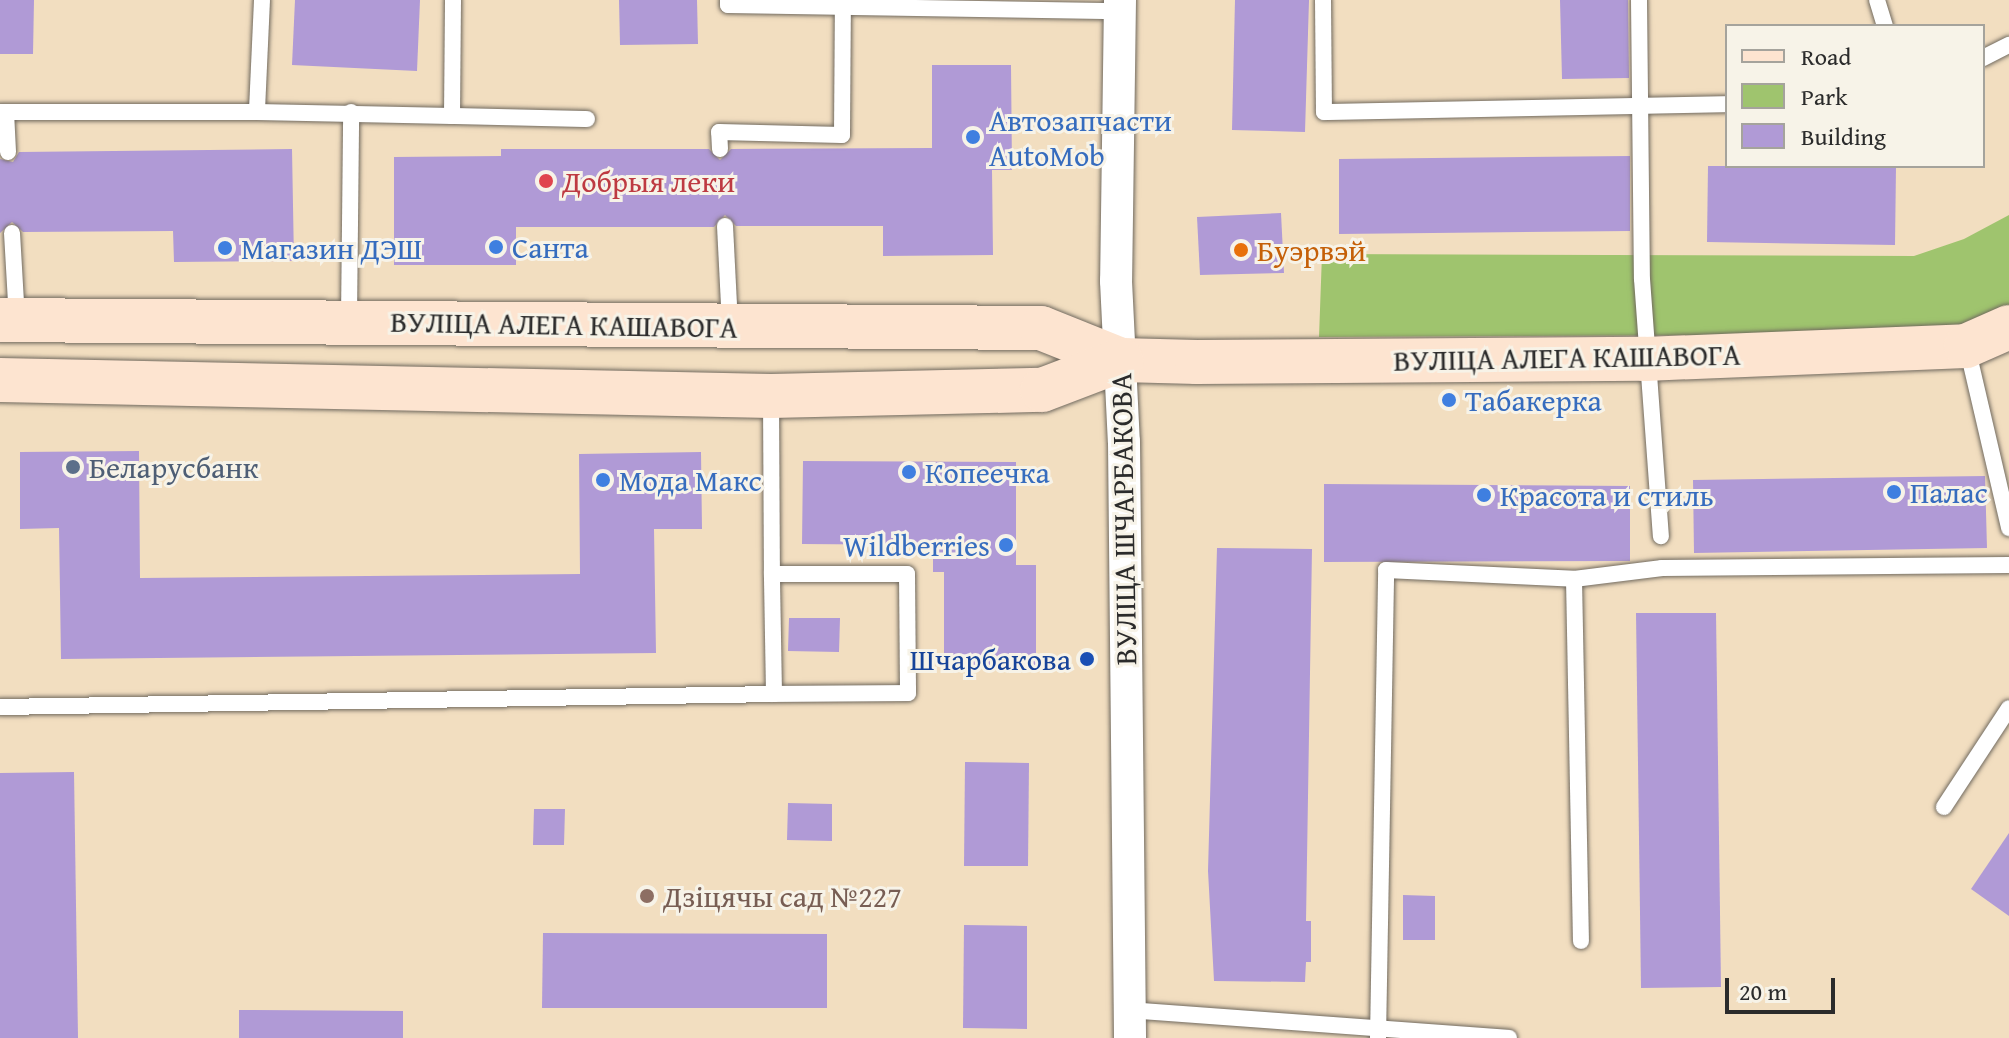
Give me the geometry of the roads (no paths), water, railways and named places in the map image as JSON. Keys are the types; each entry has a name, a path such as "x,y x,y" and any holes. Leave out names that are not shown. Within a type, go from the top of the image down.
{"main road":[{"name":"ВУЛІЦА АЛЕГА КАШАВОГА","path":"8,320 349,319 730,328 1041,328 1121,360"},
{"name":"ВУЛІЦА АЛЕГА КАШАВОГА","path":"0,380 771,396 1042,390 1121,360 1645,359 1966,346 2009,327"}],"street":[{"name":"ВУЛІЦА ШЧАРБАКОВА","path":"1120,5 1116,281 1121,360 1130,1024"}],"lane":[{"path":"257,112 262,0"},
{"path":"452,116 453,0"},
{"path":"728,0 728,5 843,7 896,4 1120,5"},
{"path":"1323,0 1324,112 1725,104"},
{"path":"1639,0 1645,359 1661,536"},
{"path":"1877,0 1884,24"},
{"path":"720,149 719,132 842,135 843,7"},
{"path":"1985,57 2009,45"},
{"path":"8,152 3,112 351,112 587,119"},
{"path":"349,319 351,112"},
{"path":"725,226 730,328"},
{"path":"8,320 12,233"},
{"path":"1966,346 2009,528"},
{"path":"771,396 774,694"},
{"path":"1378,1033 1386,570 1574,579 1662,568 2009,565"},
{"path":"0,707 908,693 907,574 772,574"},
{"path":"1574,579 1581,941"},
{"path":"1944,807 2009,708"},
{"path":"1130,1024 1509,1038"}],"place":[{"name":"Автозапчасти AutoMob","path":"973,137"},
{"name":"Добрыя леки","path":"546,181"},
{"name":"Санта","path":"496,247"},
{"name":"Магазин ДЭШ","path":"225,248"},
{"name":"Буэрвэй","path":"1241,250"},
{"name":"Табакерка","path":"1449,400"},
{"name":"Беларусбанк","path":"73,467"},
{"name":"Копеечка","path":"909,472"},
{"name":"Мода Макс","path":"603,480"},
{"name":"Палас","path":"1894,492"},
{"name":"Красота и стиль","path":"1484,495"},
{"name":"Wildberries","path":"1006,545"},
{"name":"Шчарбакова","path":"1087,659"},
{"name":"Дзіцячы сад №227","path":"647,896"}]}
